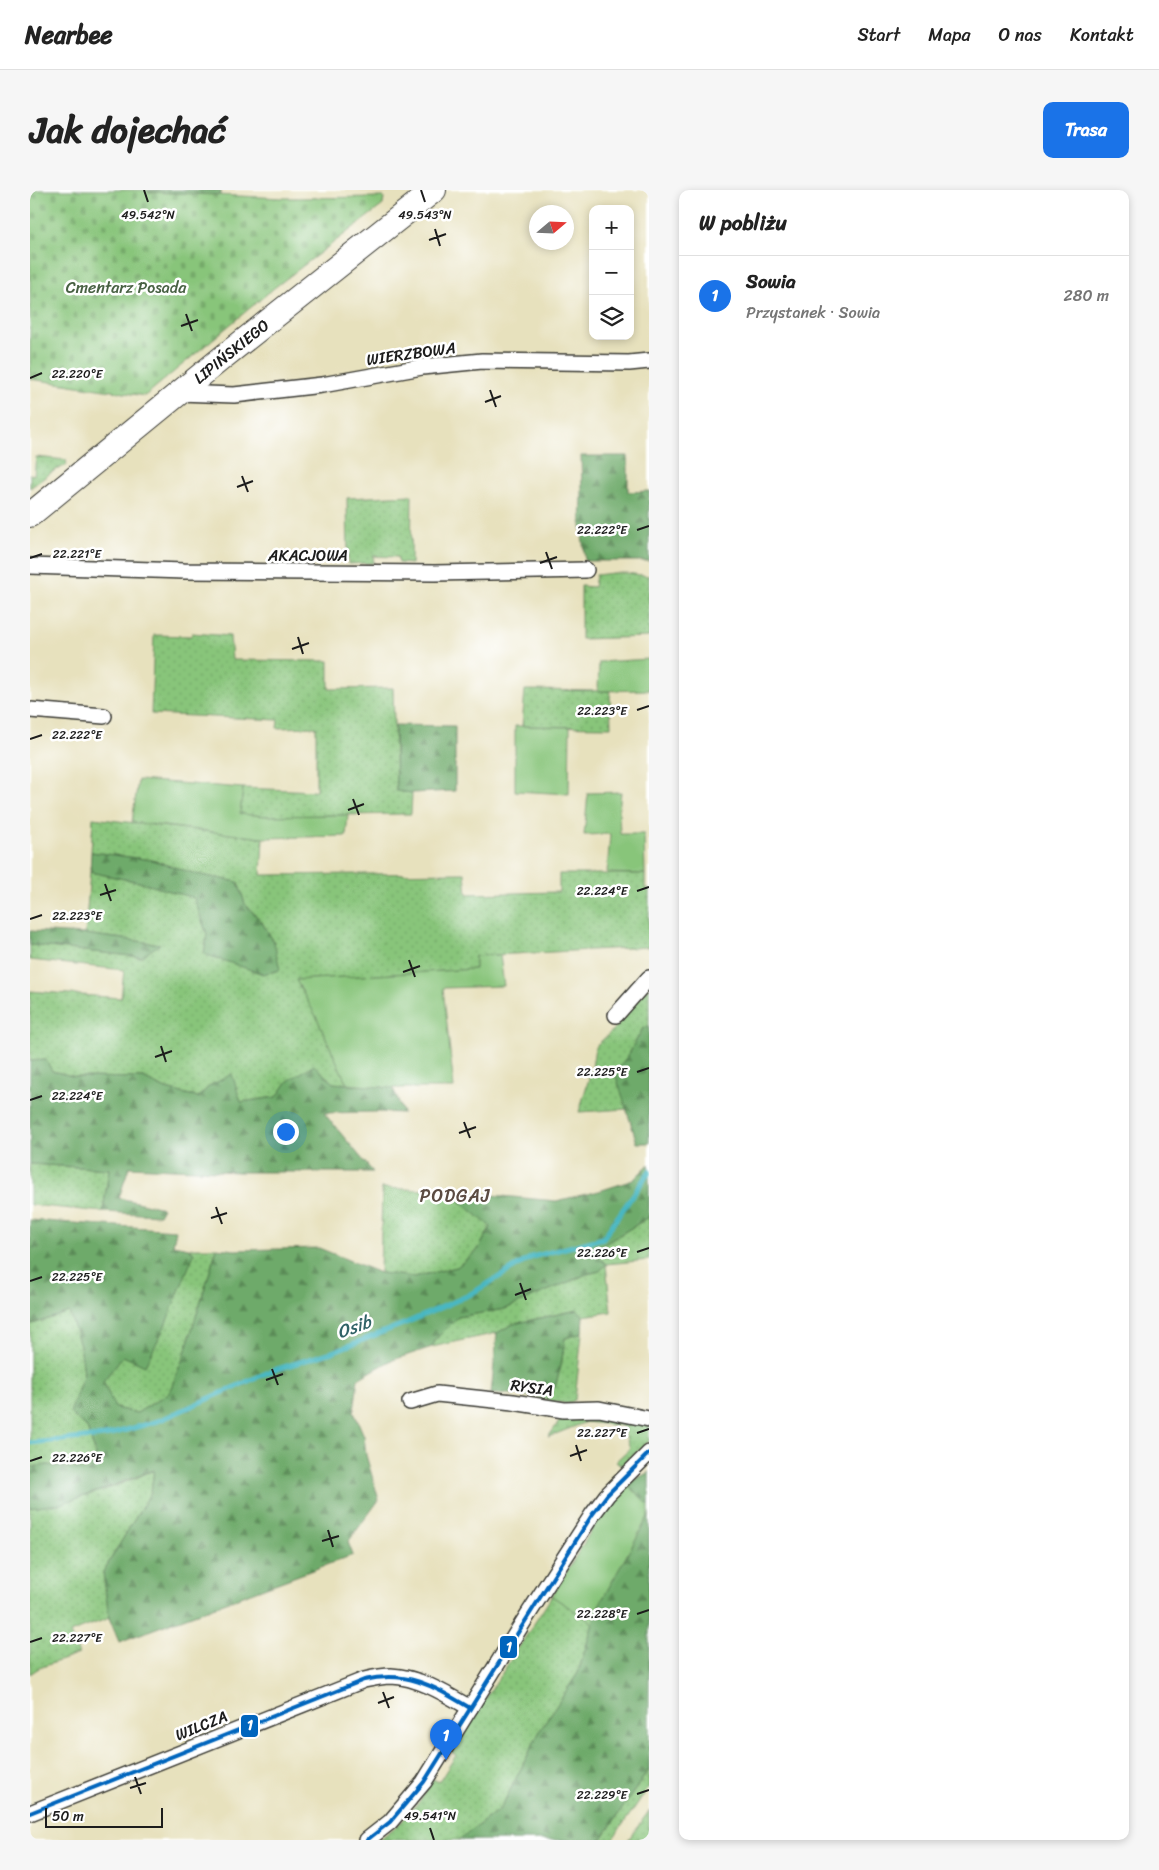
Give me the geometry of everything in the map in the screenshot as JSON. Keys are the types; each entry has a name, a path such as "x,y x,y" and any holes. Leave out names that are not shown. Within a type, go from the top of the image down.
{"main road":[{"name":"LIPIŃSKIEGO","path":"30,515 179,393 434,190"}],"street":[{"name":"WIERZBOWA","path":"179,393 215,395 253,393 322,385 422,367 482,362 629,363 649,361"},
{"name":"AKACJOWA","path":"30,566 184,571 425,573 586,570"},
{"path":"30,710 104,716"},
{"path":"616,1016 649,978"},
{"name":"RYSIA","path":"410,1402 437,1394 513,1402 564,1410 599,1409 649,1419"},
{"path":"367,1840 390,1822 424,1782 592,1516 607,1495 649,1453"},
{"name":"WILCZA","path":"30,1813 364,1680 390,1676 408,1679 423,1683 470,1708"}],"green space":[{"name":"Cmentarz Posada","path":"30,190 148,190 148,192 285,198 384,197 383,205 274,288 145,396 30,379"},
{"path":"149,190 221,190 221,195 147,192"},
{"path":"581,456 628,456 628,492 649,491 649,561 585,561 581,526"},
{"path":"36,457 66,460 67,465 52,472 30,488 30,474 34,475"},
{"path":"412,495 411,564 399,563 397,557 373,556 374,563 348,564 347,498"},
{"path":"613,573 649,576 649,637 581,639 581,586 594,587 596,575"},
{"path":"192,633 230,636 232,660 329,661 329,689 393,688 396,791 412,793 411,814 266,816 240,814 243,788 316,791 316,727 277,728 278,720 151,714 154,635 191,636"},
{"path":"649,659 649,690 598,691 599,662"},
{"path":"525,690 610,691 611,727 522,726"},
{"path":"395,725 455,726 455,791 412,793 396,791"},
{"path":"515,726 570,727 569,794 515,791"},
{"path":"138,780 243,788 240,814 266,816 348,815 346,836 263,838 132,822"},
{"path":"621,792 619,811 620,834 644,834 645,874 607,873 610,834 584,835 588,793"},
{"path":"93,818 263,838 261,875 465,873 467,894 559,892 559,874 645,874 645,889 649,889 649,947 475,956 475,969 296,980 317,1018 347,1084 288,1081 277,1097 240,1102 211,1085 198,1097 166,1089 143,1078 76,1077 52,1071 46,1060 30,1061 30,991 121,998 124,970 30,960 30,945 141,957 159,944 85,934 90,872 139,882 194,898 207,934 274,942 261,921 245,904 238,882 196,874 152,860 91,852"},
{"path":"91,852 152,860 196,874 238,882 245,904 261,921 274,942 280,970 263,974 204,954 207,934 194,898 139,882 90,872"},
{"path":"30,931 85,934 160,944 141,957 30,945"},
{"path":"500,955 504,986 443,988 454,1088 393,1088 347,1084 317,1018 296,980 475,969 475,956"},
{"path":"649,986 649,1026 643,1028 629,1054 615,1073 627,1109 579,1112 592,1068 595,1047 611,1032"},
{"path":"649,1026 649,1143 637,1143 615,1073 629,1054 643,1028"},
{"path":"46,1060 52,1071 76,1077 143,1078 166,1089 198,1097 211,1085 232,1074 241,1102 277,1097 288,1081 314,1065 333,1083 393,1088 403,1113 324,1113 373,1172 238,1172 129,1167 119,1198 163,1208 159,1215 103,1212 109,1169 30,1164 30,1061"},
{"path":"30,1164 109,1169 103,1212 30,1205"},
{"path":"649,1164 649,1217 603,1245 596,1254 606,1264 600,1271 587,1274 505,1309 458,1317 436,1339 432,1347 390,1361 358,1379 354,1412 364,1436 366,1455 379,1500 348,1542 353,1555 119,1642 109,1618 103,1572 151,1492 154,1470 60,1504 30,1508 30,1467 48,1465 89,1471 96,1455 87,1428 70,1413 84,1373 80,1345 69,1312 30,1325 30,1220 176,1230 173,1245 189,1248 194,1254 164,1328 145,1366 123,1356 103,1381 115,1408 137,1413 169,1393 184,1356 217,1248 235,1250 319,1248 380,1273 414,1277 457,1267 478,1250 491,1227 448,1191 556,1201 599,1191 633,1180"},
{"path":"382,1188 448,1191 491,1226 478,1250 457,1267 414,1277 380,1273"},
{"path":"649,1217 649,1260 606,1264 611,1312 583,1316 577,1310 513,1324 497,1333 432,1347 436,1339 458,1317 505,1309 587,1274 600,1271 595,1254 603,1245"},
{"path":"189,1248 217,1248 184,1356 169,1393 137,1413 115,1408 103,1381 123,1356 145,1365 194,1254"},
{"path":"578,1310 583,1316 582,1333 565,1338 561,1366 555,1387 542,1394 491,1394 497,1333 513,1324"},
{"path":"69,1312 80,1345 84,1373 70,1413 87,1428 96,1455 89,1471 48,1465 30,1467 30,1325"},
{"path":"582,1333 575,1400 567,1404 517,1394 542,1394 555,1387 561,1366 565,1338"},
{"path":"566,1415 618,1417 649,1425 649,1441 622,1466 616,1461 630,1448 622,1426 586,1422 548,1437"},
{"path":"154,1470 151,1492 103,1572 109,1618 70,1633 79,1654 39,1668 30,1674 30,1508 93,1494"},
{"path":"649,1472 649,1505 627,1484"},
{"path":"627,1484 649,1505 649,1515 598,1607 593,1623 552,1596 597,1521"},
{"path":"649,1515 649,1769 601,1840 459,1840 501,1808 541,1729 578,1673 598,1607"},
{"path":"552,1596 593,1623 578,1673 541,1729 501,1808 459,1840 378,1840 410,1813 422,1798 433,1779 439,1782 456,1755 451,1752"},
{"path":"649,1769 649,1787 612,1840 601,1840"},
{"path":"649,1811 649,1840 628,1840"}],"waterway":[{"name":"Osib","path":"30,1443 105,1436 158,1421 271,1371 332,1352 406,1323 469,1295 532,1257 603,1238 649,1172"}],"transit line":[{"name":"1","path":"367,1840 390,1822 424,1782 592,1515 607,1495 649,1453"},
{"name":"1","path":"30,1813 364,1680 394,1677 420,1682 470,1708"}],"place":[{"name":"Sowia","path":"446,1760"}],"district":[{"name":"PODGAJ","path":"455,1196"}]}
